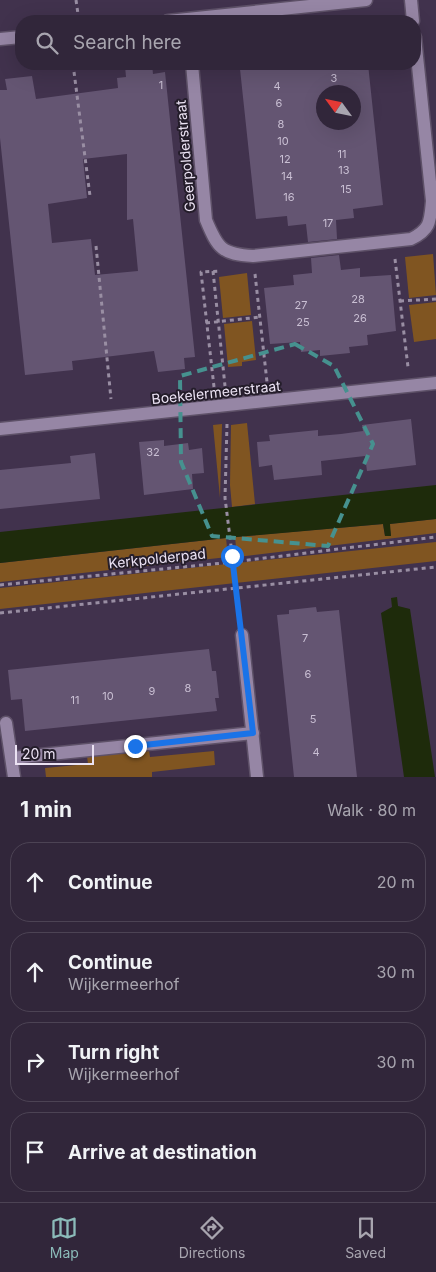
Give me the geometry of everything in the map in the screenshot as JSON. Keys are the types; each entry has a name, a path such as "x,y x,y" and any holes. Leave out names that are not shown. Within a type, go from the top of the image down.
{"street":[{"path":"232,15 366,0"},
{"path":"411,0 412,15"},
{"path":"0,40 15,38"},
{"name":"Geerpolderstraat","path":"193,70 206,220 216,244 230,254 253,256 411,239 423,234 430,222 432,201 418,70"},
{"name":"Boekelermeerstraat","path":"0,429 436,383"},
{"path":"242,635 257,777"},
{"path":"6,723 8,748 12,758 14,777"},
{"path":"12,758 253,733"}],"path":[{"path":"76,0 78,15"},
{"path":"75,70 90,196"},
{"path":"393,241 410,386"},
{"path":"96,246 112,417"},
{"path":"253,256 269,401"},
{"path":"222,406 206,323 201,272 230,270"},
{"path":"213,271 219,322 225,498 242,635"},
{"path":"400,301 436,299"},
{"path":"206,323 260,318"},
{"name":"Kerkpolderpad","path":"0,585 233,562 436,537"},
{"path":"0,613 436,567"}],"highlighted area":[{"path":"295,344 334,366 373,444 328,546 212,536 181,462 180,376"}],"shaded area":[{"path":"433,254 436,295 409,298 405,257"},
{"path":"247,273 251,315 223,318 219,277"},
{"path":"436,302 436,339 414,342 409,305"},
{"path":"252,321 256,360 242,362 242,366 228,367 224,324"},
{"path":"247,423 255,504 232,507 230,485 231,425"},
{"path":"222,424 220,498 213,425"},
{"path":"436,485 436,519 390,524 391,536 385,536 383,524 226,538 0,563 0,532"},
{"path":"436,519 436,533 237,557 235,537 383,524 385,536 391,535 389,524"},
{"path":"226,538 228,557 0,582 0,563"},
{"path":"436,542 436,561 0,609 0,588"},
{"path":"397,597 398,606 410,609 435,777 404,777 381,613 392,607 391,598"},
{"path":"149,750 150,757 214,751 215,765 152,772 152,777 46,777 45,768 88,764 87,756"}],"building":[{"path":"125,70 153,70 153,74 165,72 195,357 184,358 185,369 158,372 154,351 72,361 73,370 25,375 0,138 0,90 7,90 5,79 32,76 36,99 118,88 117,78 126,77","holes":["127,154 127,220 133,219 138,271 95,275 91,239 52,243 48,204 87,198 83,159"]},
{"path":"240,70 369,70 383,205 353,209 354,218 336,220 337,239 308,242 306,224 288,226 287,216 256,219"},
{"path":"339,255 341,270 360,268 360,277 391,275 396,331 367,335 368,345 349,347 350,353 320,356 320,350 301,352 300,342 270,344 264,288 294,285 293,275 312,273 311,258"},
{"path":"411,419 416,465 367,471 365,456 321,461 322,475 274,480 272,465 259,467 257,442 270,441 269,435 318,430 318,436 341,434 363,431 362,425"},
{"path":"164,440 164,446 188,443 189,450 202,448 204,473 192,474 193,489 144,495 139,442"},
{"path":"95,453 100,499 0,509 0,470 71,463 70,456"},
{"path":"316,607 317,612 339,610 357,777 294,777 277,615 289,614 289,610"},
{"path":"209,649 212,671 216,671 219,698 215,698 217,711 25,731 22,699 11,700 8,670"}],"route":[{"path":"135,746 253,733 244,644 232,556"}]}
